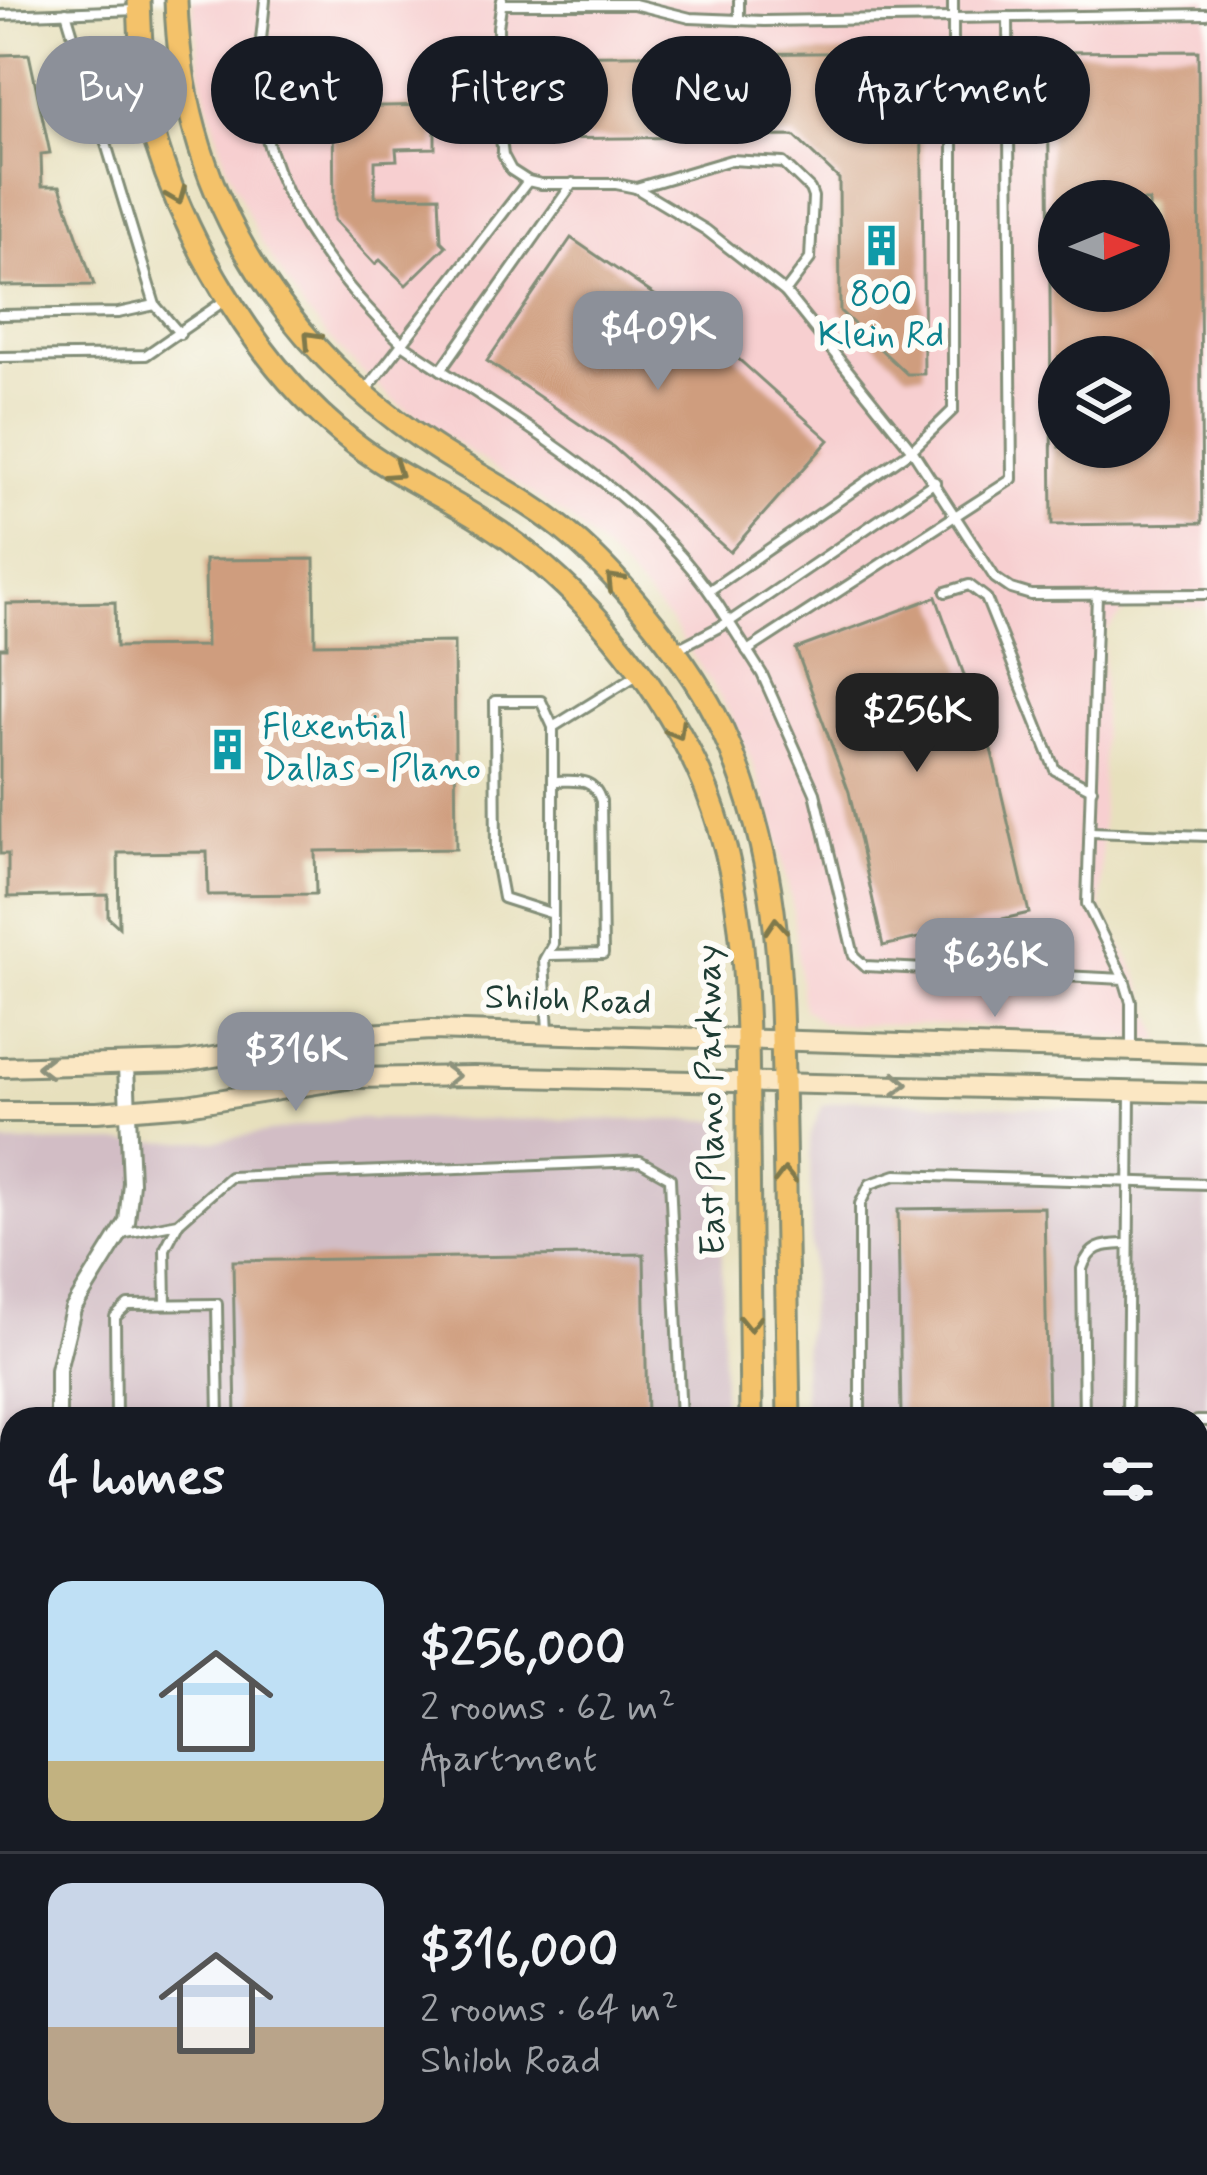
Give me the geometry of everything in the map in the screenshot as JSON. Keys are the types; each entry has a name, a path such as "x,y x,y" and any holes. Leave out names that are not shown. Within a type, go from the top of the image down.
{"main road":[{"name":"East Plano Parkway","path":"176,0 190,124 236,236 278,304 363,394 426,442 571,536 674,651 720,725 761,833 773,896 782,1043 789,1407"},
{"name":"East Plano Parkway","path":"139,5 142,76 156,142 181,207 228,298 302,397 351,442 417,486 485,522 559,583 643,671 690,753 722,838 748,982 751,1407"},
{"path":"228,298 262,277"},
{"path":"643,671 674,651"},
{"name":"Shiloh Road","path":"0,1067 182,1063 352,1035 431,1030 1207,1053"},
{"path":"1130,1091 1131,1050"},
{"name":"Shiloh Road","path":"0,1112 188,1105 353,1078 473,1076 1207,1094"}],"street":[{"path":"58,1407 58,1370 73,1309 127,1222 131,1183 126,1066"}],"lane":[{"path":"266,0 260,108 281,182 319,244 378,320 404,345 606,480 710,590 761,674 814,794 854,956 865,966 1124,980"},
{"path":"739,0 739,20"},
{"path":"710,590 912,450 947,420 954,399 953,0"},
{"path":"785,292 810,259 813,197 783,163 731,160 636,188 528,182 511,170 503,155 498,115 502,2 634,4 690,18 739,20 1207,14"},
{"path":"0,15 139,5"},
{"path":"66,12 154,305 180,334"},
{"path":"747,651 1012,479 1008,17"},
{"path":"363,394 528,182"},
{"path":"441,370 573,183"},
{"path":"636,188 706,230 785,292 912,450 957,514 985,565 1010,589 1031,595 1207,594"},
{"path":"0,356 146,355 228,298"},
{"path":"0,315 118,313 154,305"},
{"path":"674,651 729,622 935,482"},
{"path":"946,592 969,585 986,598 1054,770 1091,789"},
{"path":"1097,594 1087,904 1131,1002 1131,1050"},
{"path":"554,727 643,671"},
{"path":"550,955 554,914 554,727 542,701 495,701 496,860 503,898 554,914"},
{"path":"548,1034 544,960 550,955 603,954 601,801 597,788 587,781 553,782"},
{"path":"1090,832 1207,836"},
{"path":"1127,1407 1130,1091"},
{"path":"166,1304 165,1249 178,1223 230,1177 640,1161 670,1178 680,1407"},
{"path":"860,1407 860,1204 870,1184 896,1175 1207,1184"},
{"path":"118,1235 178,1223"},
{"path":"1084,1407 1082,1269 1087,1255 1099,1245 1126,1244"},
{"path":"116,1407 115,1317 128,1305 166,1304 217,1304 219,1407"}],"shaded area":[{"path":"192,0 1207,0 1207,608 1128,607 1104,635 1101,909 1136,972 1162,1041 964,1025 850,1025 821,1022 803,1008 792,903 773,821 726,707 671,623 569,519 395,402 343,354 303,308 260,240 226,165 220,144 383,144 383,36 211,36 211,114 202,83"},
{"path":"854,1099 1207,1115 1207,1407 804,1407 811,1279 810,1135 823,1105"},
{"path":"346,1119 721,1120 723,1407 0,1407 0,1143 215,1141"}],"building":[{"path":"1198,51 1202,523 1052,525 1052,468 1170,468 1170,336 1050,336 1050,312 1170,312 1170,180 1049,180 1049,144 1090,144 1090,52"},
{"path":"791,53 815,53 815,144 922,144 924,374 907,374 840,311 839,179 791,136"},
{"path":"29,54 36,87 36,144 48,144 50,153 41,154 42,186 60,186 94,285 0,286 0,55"},
{"path":"608,55 632,55 632,138 608,138"},
{"path":"383,106 407,106 407,144 435,144 435,148 396,149 397,160 375,161 375,197 439,196 441,241 446,246 406,285 380,260 375,264 334,220 333,144 383,144"},
{"path":"571,238 707,331 829,440 730,552 613,447 487,361"},
{"name":"Flexential Dallas - Plano","path":"314,559 315,644 454,642 456,849 315,851 316,894 208,895 207,852 118,853 119,927 108,917 108,895 8,897 8,854 0,854 0,648 6,648 6,604 115,602 116,647 206,646 205,560"},
{"path":"936,597 992,753 1029,913 883,946 849,792 796,649"},
{"path":"1044,1207 1048,1407 901,1407 898,1209"},
{"path":"644,1254 647,1407 236,1407 233,1261"}],"place":[{"name":"800 Klein Rd","path":"881,245"},
{"name":"Flexential Dallas - Plano","path":"228,749"}]}
